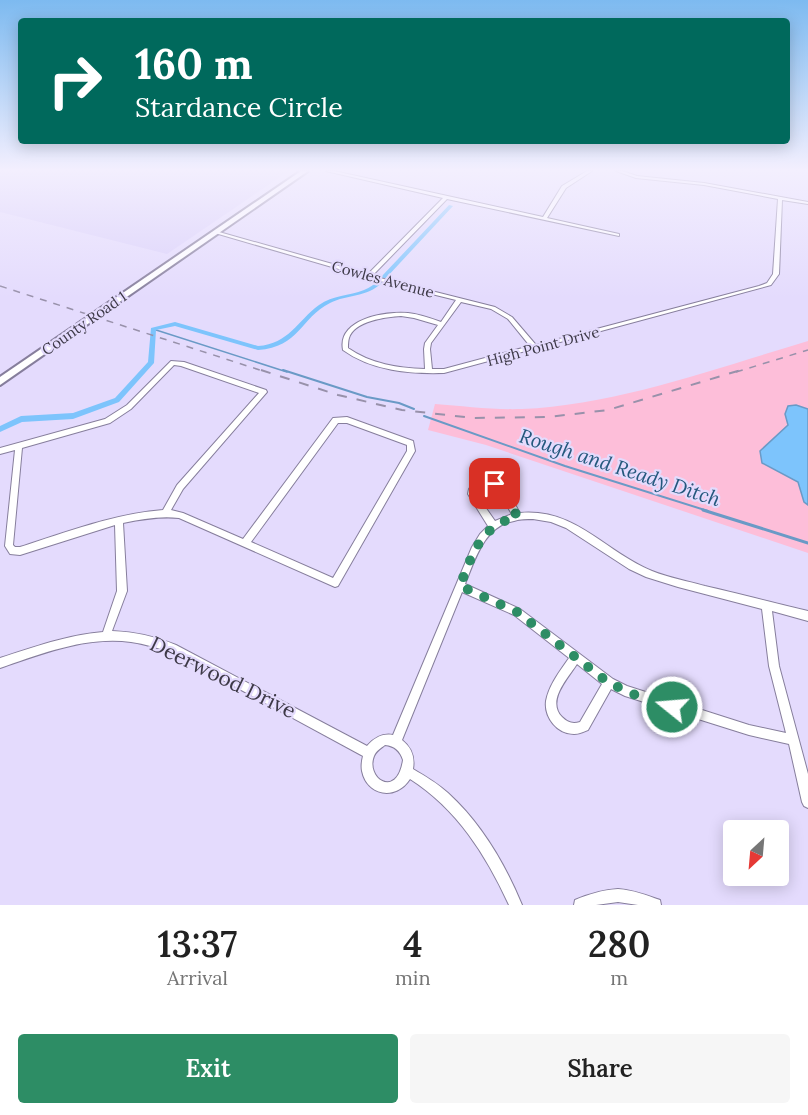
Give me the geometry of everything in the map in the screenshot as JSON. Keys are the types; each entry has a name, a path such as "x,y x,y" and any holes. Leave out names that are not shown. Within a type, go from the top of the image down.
{"main road":[{"path":"0,391 169,272 170,266 245,213"},
{"name":"County Road 1","path":"0,382 170,266"}],"street":[{"path":"369,276 430,213"},
{"path":"518,213 617,235"},
{"path":"544,219 548,213"},
{"name":"High Point Drive","path":"442,324 411,315 381,318 356,325 345,336 345,349 363,360 405,370 429,372 459,368 769,284 776,274 779,213"},
{"name":"Cowles Avenue","path":"217,233 493,308 510,318 536,348"},
{"path":"429,372 427,350 460,299"},
{"path":"0,451 90,427 113,418 134,402 173,363 264,392 180,487 166,512"},
{"path":"19,445 9,546 11,550 17,552 119,521 154,512 166,512 180,515 335,583 411,451 409,442 347,420 336,420 245,543"},
{"path":"493,526 472,493 481,482 497,486 518,517"},
{"path":"396,742 476,547 483,535 493,526 518,517 541,516 562,522 651,575 808,616"},
{"path":"106,636 122,591 119,521"},
{"path":"460,586 514,610 609,683 653,701 749,730 794,740"},
{"path":"766,605 774,666 808,802"},
{"name":"Deerwood Drive","path":"0,663 60,643 106,636 142,637 173,648 369,753"},
{"path":"576,657 550,700 551,712 563,725 576,729 586,725 609,683"},
{"path":"390,740 396,742 407,754 408,772 400,784 394,788 382,788 376,785 368,774 369,753 378,743 390,740"},
{"path":"408,772 441,796 468,824 494,859 516,905"},
{"path":"580,905 598,897 623,895 655,905"}],"shaded area":[{"path":"5,213 227,213 167,254"},
{"path":"808,341 808,553 486,445 428,430 435,404 522,409 594,400 666,384"}],"water":[{"path":"796,405 808,409 808,505 804,502 798,482 762,463 760,451 788,425 785,414 788,406"}],"waterway":[{"path":"384,277 444,213"},
{"path":"0,429 21,419 73,416 117,400 151,363 153,329 175,324 258,348 268,347 285,340 321,306 335,299 374,288 380,282"},
{"name":"Rough and Ready Ditch","path":"153,329 287,372"},
{"name":"Rough and Ready Ditch","path":"283,370 367,397 399,403 414,409"},
{"name":"Rough and Ready Ditch","path":"424,416 565,466 708,511"},
{"name":"Rough and Ready Ditch","path":"703,510 808,543"}],"railway":[{"path":"0,286 266,372"},
{"path":"736,372 808,350"},
{"path":"261,370 338,395 402,410 473,418 548,417 608,410 741,370"}],"route":[{"path":"495,484 518,517 493,526 483,535 460,586 517,612 609,683 672,707"}]}
